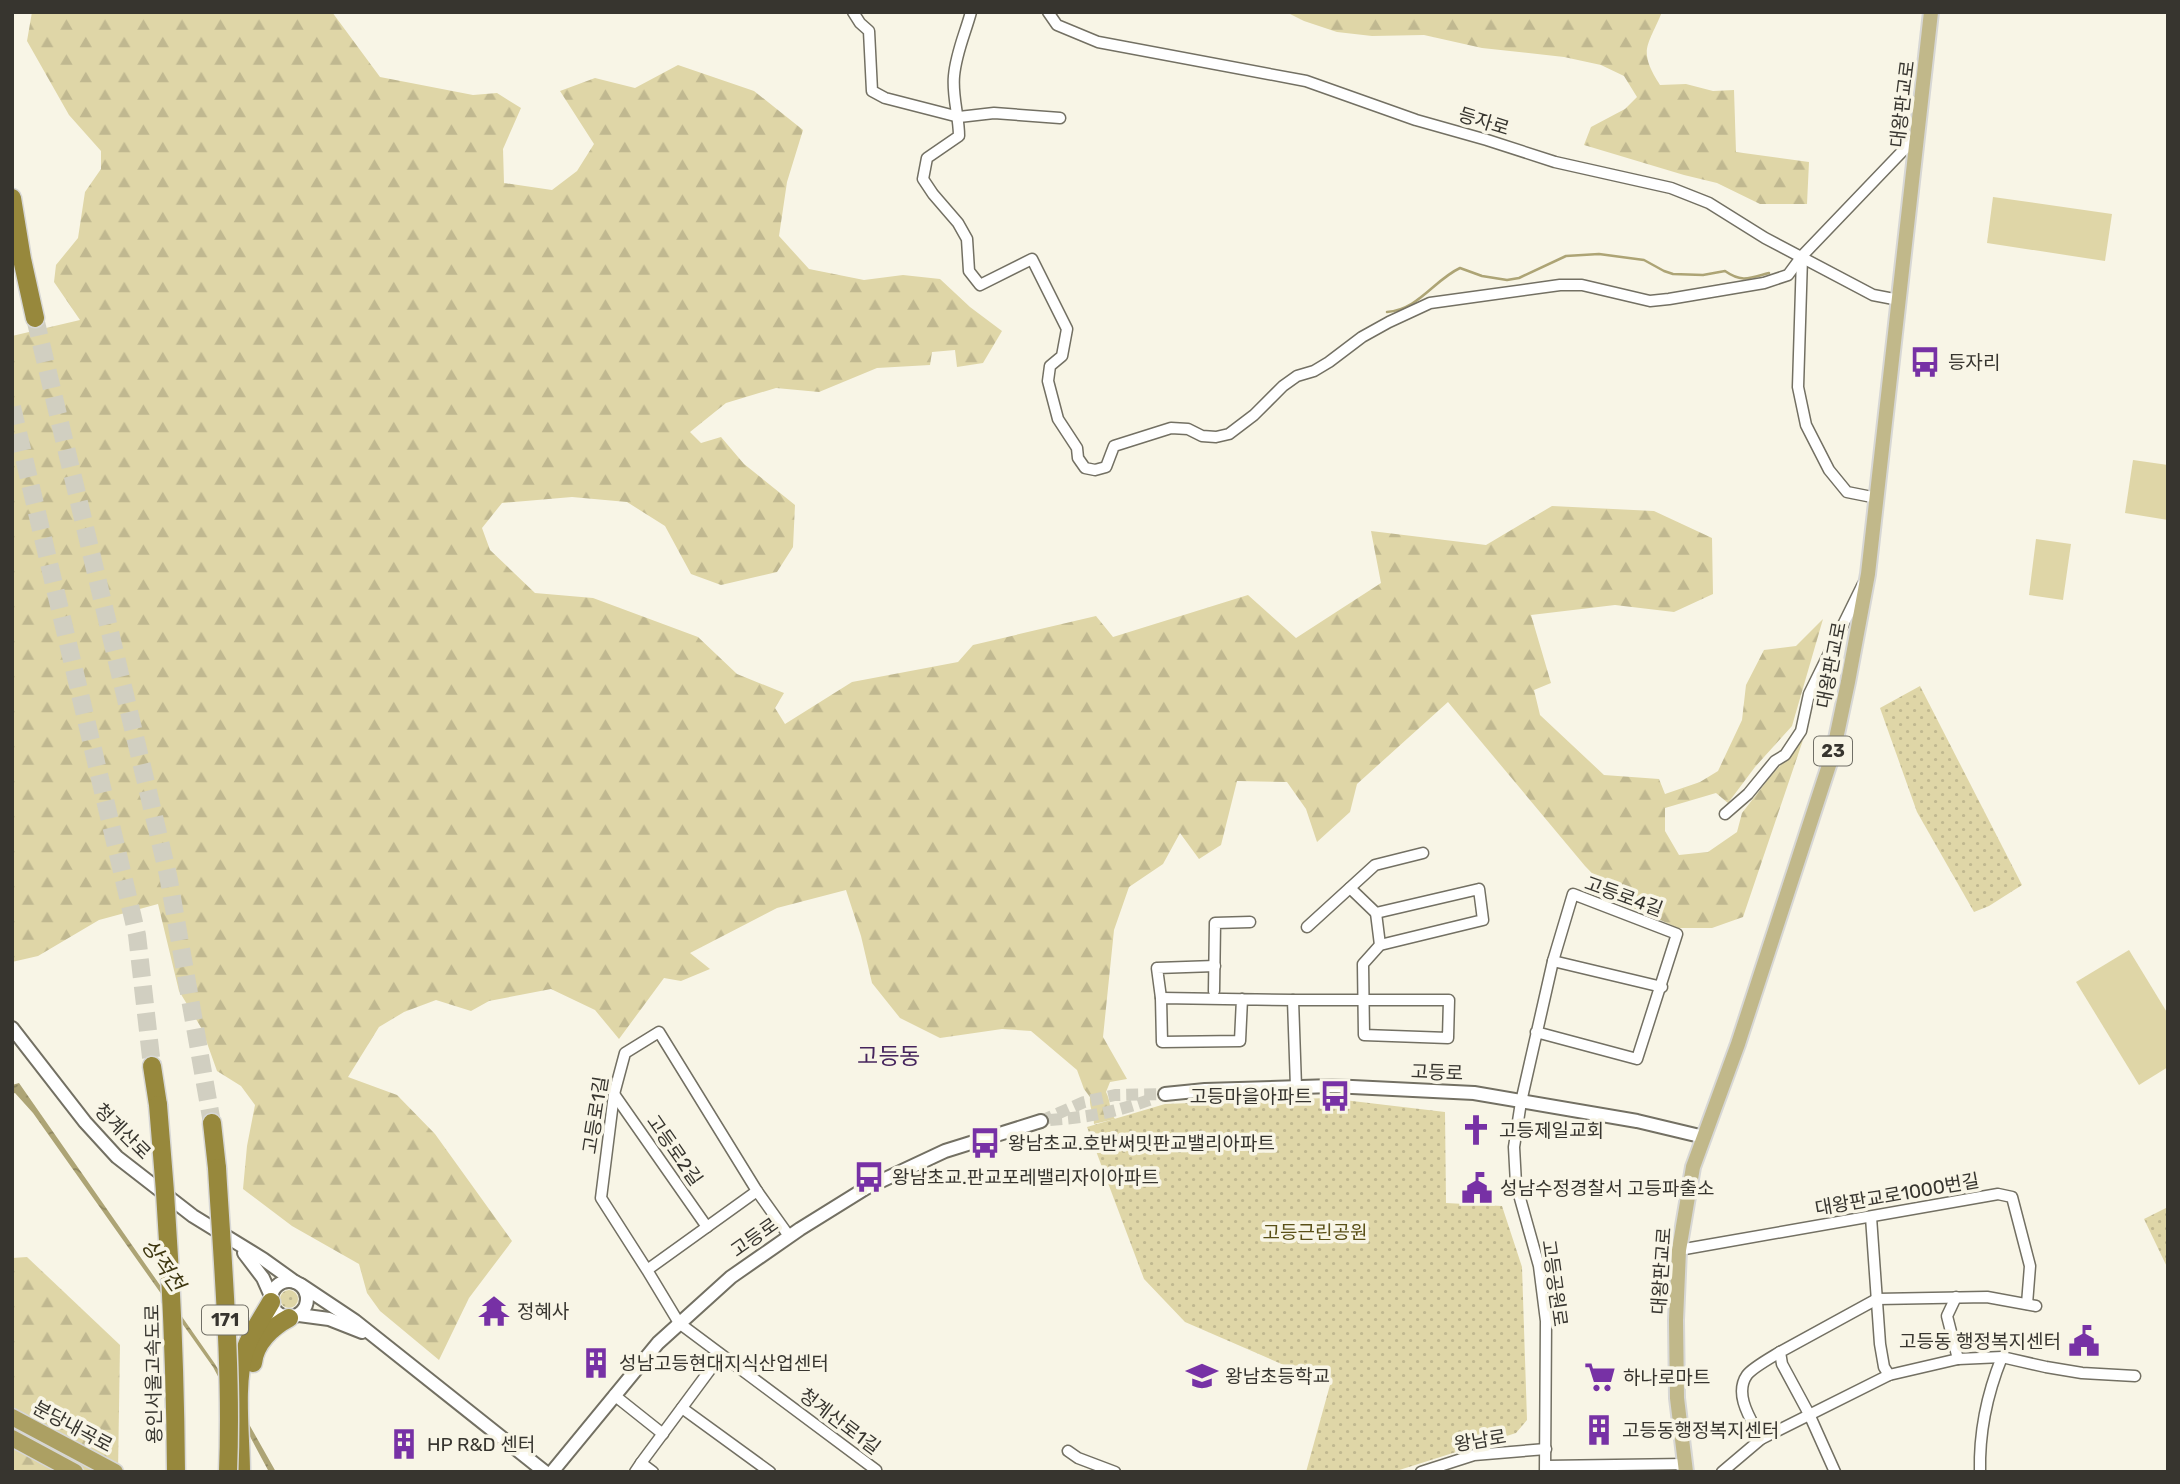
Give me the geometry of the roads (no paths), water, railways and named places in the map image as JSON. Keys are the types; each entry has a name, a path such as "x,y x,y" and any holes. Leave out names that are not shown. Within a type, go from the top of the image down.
{"highway":[{"path":"12,198 35,317"},
{"name":"용인서울고속도로","path":"152,1066 158,1105 172,1279 176,1366 176,1472"},
{"name":"171","path":"212,1122 224,1276 228,1472"},
{"path":"251,1472 242,1361 271,1299"},
{"path":"241,1472 246,1388 254,1357 258,1346 275,1327 294,1316"},
{"name":"분당내곡로","path":"12,1417 115,1472"},
{"name":"분당내곡로","path":"12,1438 75,1472"}],"main road":[{"name":"대왕판교로","path":"1685,1468 1677,1398 1676,1320 1679,1250 1693,1167 1738,1044 1833,753 1868,574 1931,12"}],"street":[{"path":"853,12 869,31 872,91 885,98 959,117 994,113 1060,118"},
{"path":"971,12 959,45 953,78 959,136 927,158 923,179 958,223 967,239 969,271 980,285 1032,259 1067,329 1062,356 1050,366 1048,381 1058,419 1077,448 1078,457 1085,468 1095,470 1106,467 1114,446 1171,428 1188,429 1202,436 1229,434 1297,376 1314,371 1336,358 1362,337 1430,303 1560,285 1582,285 1650,300 1669,299 1764,283 1788,275 1802,256 1918,136"},
{"name":"등자로","path":"1048,12 1058,25 1098,42 1306,81 1416,120 1487,139 1555,162 1671,188 1709,203 1765,238 1874,295 1899,300"},
{"path":"1802,256 1798,387 1806,425 1829,470 1847,492 1877,498"},
{"path":"1725,814 1748,794 1775,761 1785,755 1801,731 1809,694 1868,574"},
{"path":"1307,928 1375,865 1423,853"},
{"path":"1350,888 1376,913 1380,945"},
{"path":"1161,998 1293,1000 1364,1000 1448,1000 1448,1038 1364,1035 1364,1000 1363,964 1380,945 1483,920 1479,890 1376,913"},
{"name":"고등로4길","path":"1521,1101 1536,1032 1553,961 1573,894 1677,934 1637,1059 1536,1032"},
{"path":"1214,991 1215,923 1250,922"},
{"path":"1553,961 1662,986"},
{"path":"1215,966 1157,968 1161,998 1161,1042 1240,1041 1242,999"},
{"path":"1293,1000 1296,1087"},
{"name":"청계산로","path":"12,1028 85,1122 117,1157 186,1211 355,1321 545,1472"},
{"name":"고등로1길","path":"679,1324 601,1198 614,1094 625,1053 659,1032 757,1191 789,1236"},
{"name":"고등로","path":"1165,1094 1332,1086 1474,1093 1637,1121 1704,1137"},
{"name":"고등로2길","path":"614,1094 707,1227"},
{"name":"고등공원로","path":"1521,1101 1514,1147 1516,1184 1539,1266 1546,1321 1545,1469"},
{"name":"고등로","path":"552,1472 658,1343 731,1277 789,1236 866,1188 945,1151 1041,1121"},
{"path":"647,1270 757,1191"},
{"name":"대왕판교로1000번길","path":"1679,1250 1998,1194 2012,1197 2030,1266 2031,1305 1987,1297 1956,1297"},
{"path":"1871,1217 1880,1344 1884,1367 1889,1375"},
{"name":"청계산로","path":"229,1238 257,1268 271,1299"},
{"path":"289,1281 298,1283 307,1294 308,1300 303,1311 294,1316 277,1313 271,1299 278,1285 289,1281"},
{"path":"1761,1439 1747,1412 1742,1393 1747,1375 1780,1352 1877,1299 1956,1297 1947,1316 1958,1359"},
{"name":"청계산로","path":"294,1316 329,1319 378,1340"},
{"name":"청계산로1길","path":"679,1324 877,1470 875,1472"},
{"path":"1780,1352 1782,1364 1835,1472"},
{"path":"653,1472 638,1467 721,1354"},
{"path":"1980,1472 1979,1441 1992,1382 2002,1357"},
{"path":"1722,1472 1761,1439 1889,1375 1958,1359 2002,1357 2082,1373 2135,1376"},
{"path":"614,1395 663,1434"},
{"path":"682,1408 770,1472"},
{"name":"왕남로","path":"1421,1472 1474,1455 1546,1449"},
{"path":"1068,1451 1078,1458 1115,1472"},
{"path":"1545,1469 1685,1468"}],"water":[{"path":"19,1083 215,1364 276,1472 269,1472 213,1367 33,1113 15,1093 12,1094 12,1085"}],"waterway":[{"path":"1387,312 1408,306 1460,268 1482,276 1507,280 1519,278 1566,256 1599,254 1644,260 1673,274 1703,275 1725,271 1736,277 1746,278 1769,273"}],"tunnel":[{"path":"35,318 168,875 212,1123"},
{"path":"12,407 137,935 152,1066"},
{"path":"1041,1121 1084,1102 1115,1095 1165,1094"},
{"path":"1050,1120 1103,1113 1155,1098"}],"place":[{"name":"등자리","path":"1925,362"},
{"name":"고등마을아파트","path":"1335,1096"},
{"name":"고등제일교회","path":"1476,1130"},
{"name":"왕남초교.호반써밋판교밸리아파트","path":"985,1143"},
{"name":"왕남초교.판교포레밸리자이아파트","path":"869,1177"},
{"name":"성남수정경찰서 고등파출소","path":"1477,1188"},
{"name":"정혜사","path":"494,1311"},
{"name":"고등동 행정복지센터","path":"2084,1341"},
{"name":"성남고등현대지식산업센터","path":"596,1363"},
{"name":"왕남초등학교","path":"1202,1376"},
{"name":"하나로마트","path":"1600,1377"},
{"name":"고등동행정복지센터","path":"1599,1430"},
{"name":"HP R&D 센터","path":"404,1444"}],"district":[{"name":"고등동","path":"889,1056"}],"park label":[{"name":"고등근린공원","path":"1315,1232"}],"water label":[{"name":"상적천","path":"163,1265"}]}
